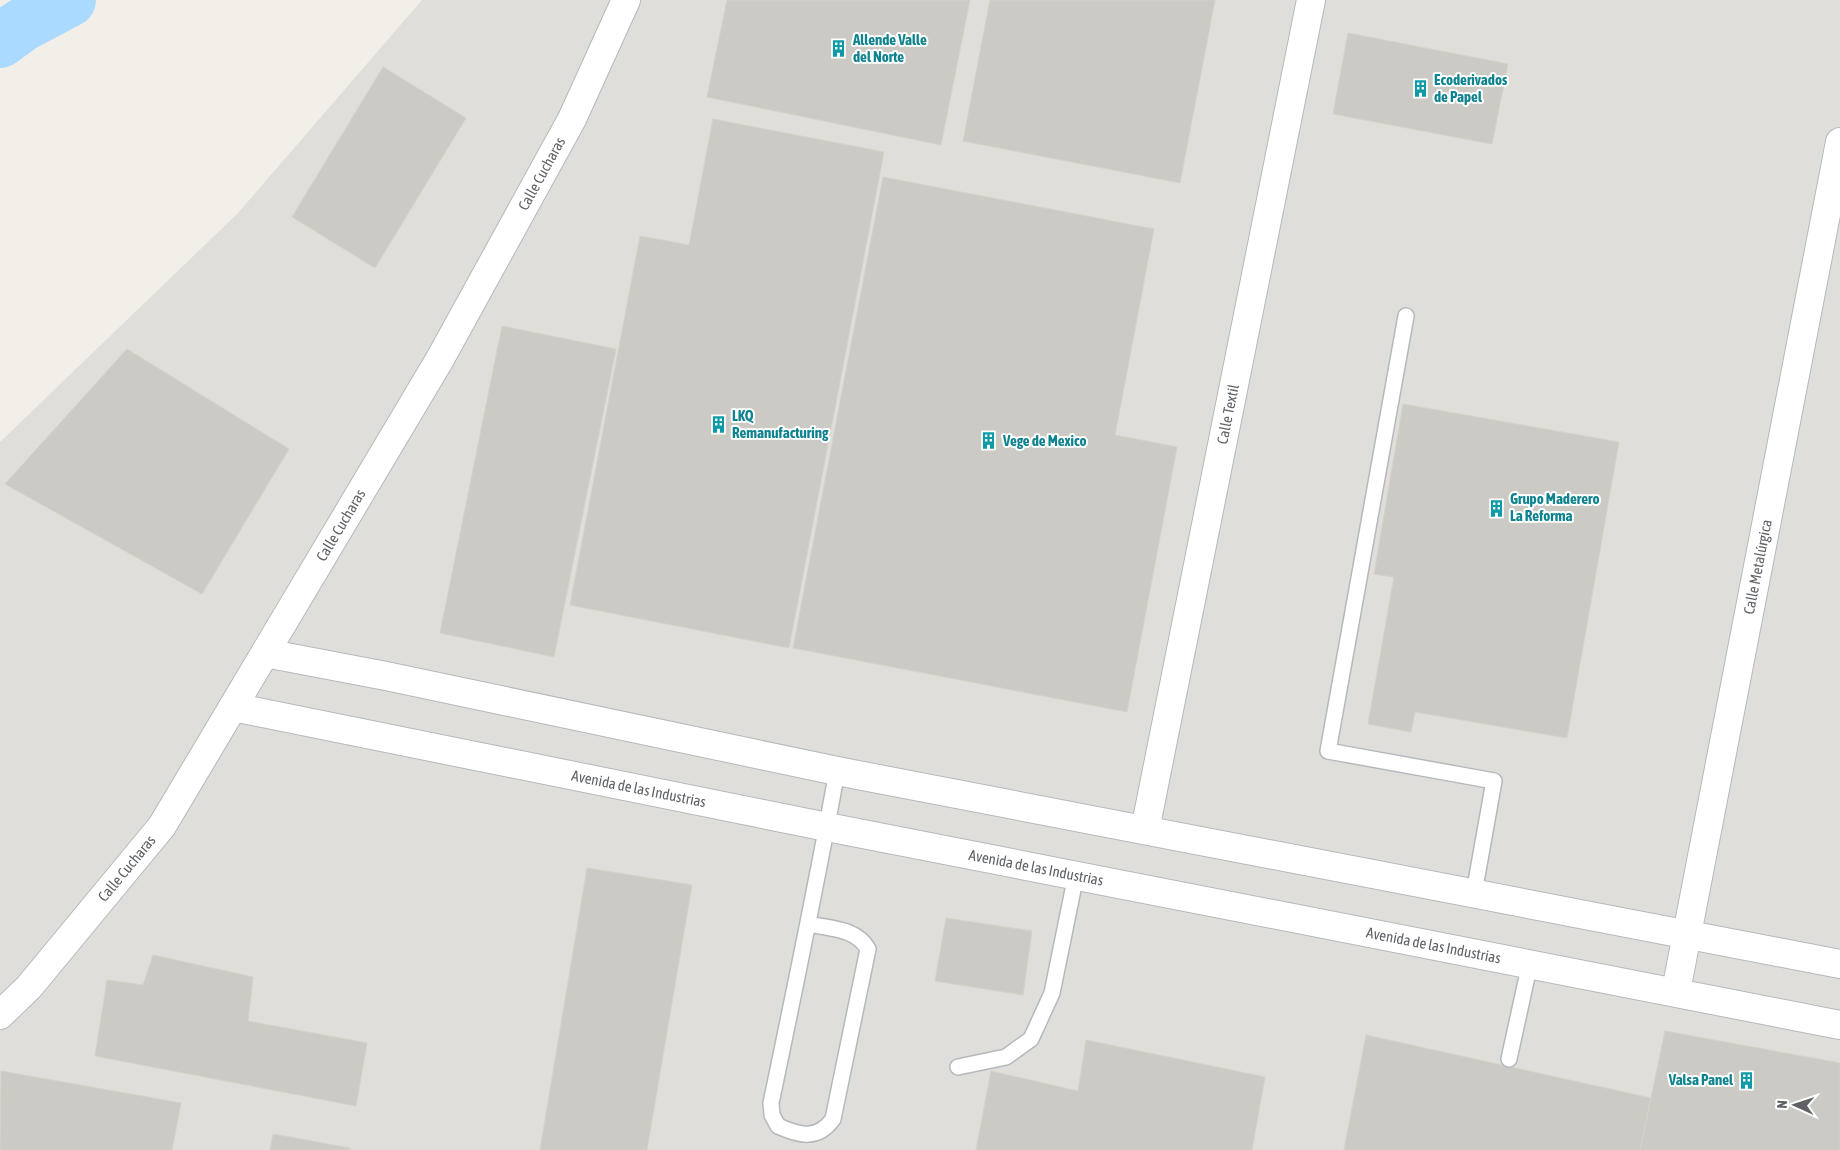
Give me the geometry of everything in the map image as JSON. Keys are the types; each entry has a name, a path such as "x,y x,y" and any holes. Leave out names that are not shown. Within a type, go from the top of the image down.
{"street":[{"name":"Calle Cucharas","path":"0,1015 29,987 162,826 444,351 572,119 626,0"},
{"name":"Calle Textil","path":"1144,830 1311,0"},
{"name":"Calle Metalúrgica","path":"1676,991 1840,142"},
{"path":"265,653 386,676 837,771 1840,964"},
{"name":"Avenida de las Industrias","path":"233,707 827,827 1840,1024"}],"lane":[{"path":"1406,316 1328,751 1494,781 1474,893"},
{"path":"809,924 855,933 863,940 868,949 833,1119 825,1130 813,1134 795,1133 778,1126 772,1115 771,1104 809,924 818,865 837,771"},
{"path":"958,1067 1006,1057 1031,1039 1052,993 1076,875"},
{"path":"1509,1059 1530,963"}],"shaded area":[{"path":"422,0 1840,0 1840,1150 0,1150 0,442 238,213"}],"building":[{"name":"Allende Valle del Norte","path":"727,0 970,0 941,145 707,97"},
{"path":"990,0 1215,0 1180,183 963,141"},
{"name":"Ecoderivados de Papel","path":"1348,33 1508,64 1492,144 1333,114"},
{"path":"383,67 466,118 375,268 292,217"},
{"name":"LKQ Remanufacturing","path":"713,119 884,152 789,648 570,605 640,236 689,245"},
{"name":"Vege de Mexico","path":"883,177 1154,229 1115,435 1177,447 1127,712 793,648"},
{"path":"502,326 616,349 554,657 440,633"},
{"path":"127,349 289,449 202,594 5,484"},
{"name":"Grupo Maderero La Reforma","path":"1403,404 1619,442 1567,738 1415,712 1411,732 1368,724 1394,577 1374,574"},
{"path":"587,868 692,885 647,1150 540,1150"},
{"path":"946,918 1032,931 1023,995 935,981"},
{"path":"153,955 253,977 248,1021 367,1043 356,1106 95,1056 107,980 143,985"},
{"name":"Valsa Panel","path":"1665,1031 1840,1063 1840,1150 1640,1150"},
{"path":"1366,1035 1651,1098 1640,1150 1344,1150"},
{"path":"1086,1040 1265,1077 1252,1150 976,1150 991,1071 1078,1091"},
{"path":"1,1071 181,1103 172,1150 0,1150"},
{"path":"273,1134 350,1148 350,1150 270,1150"}],"waterway":[{"path":"0,41 22,25 69,0"}],"place":[{"name":"Allende Valle del Norte","path":"839,49"},
{"name":"Ecoderivados de Papel","path":"1420,89"},
{"name":"LKQ Remanufacturing","path":"718,425"},
{"name":"Vege de Mexico","path":"989,441"},
{"name":"Grupo Maderero La Reforma","path":"1496,508"},
{"name":"Valsa Panel","path":"1747,1080"}]}
